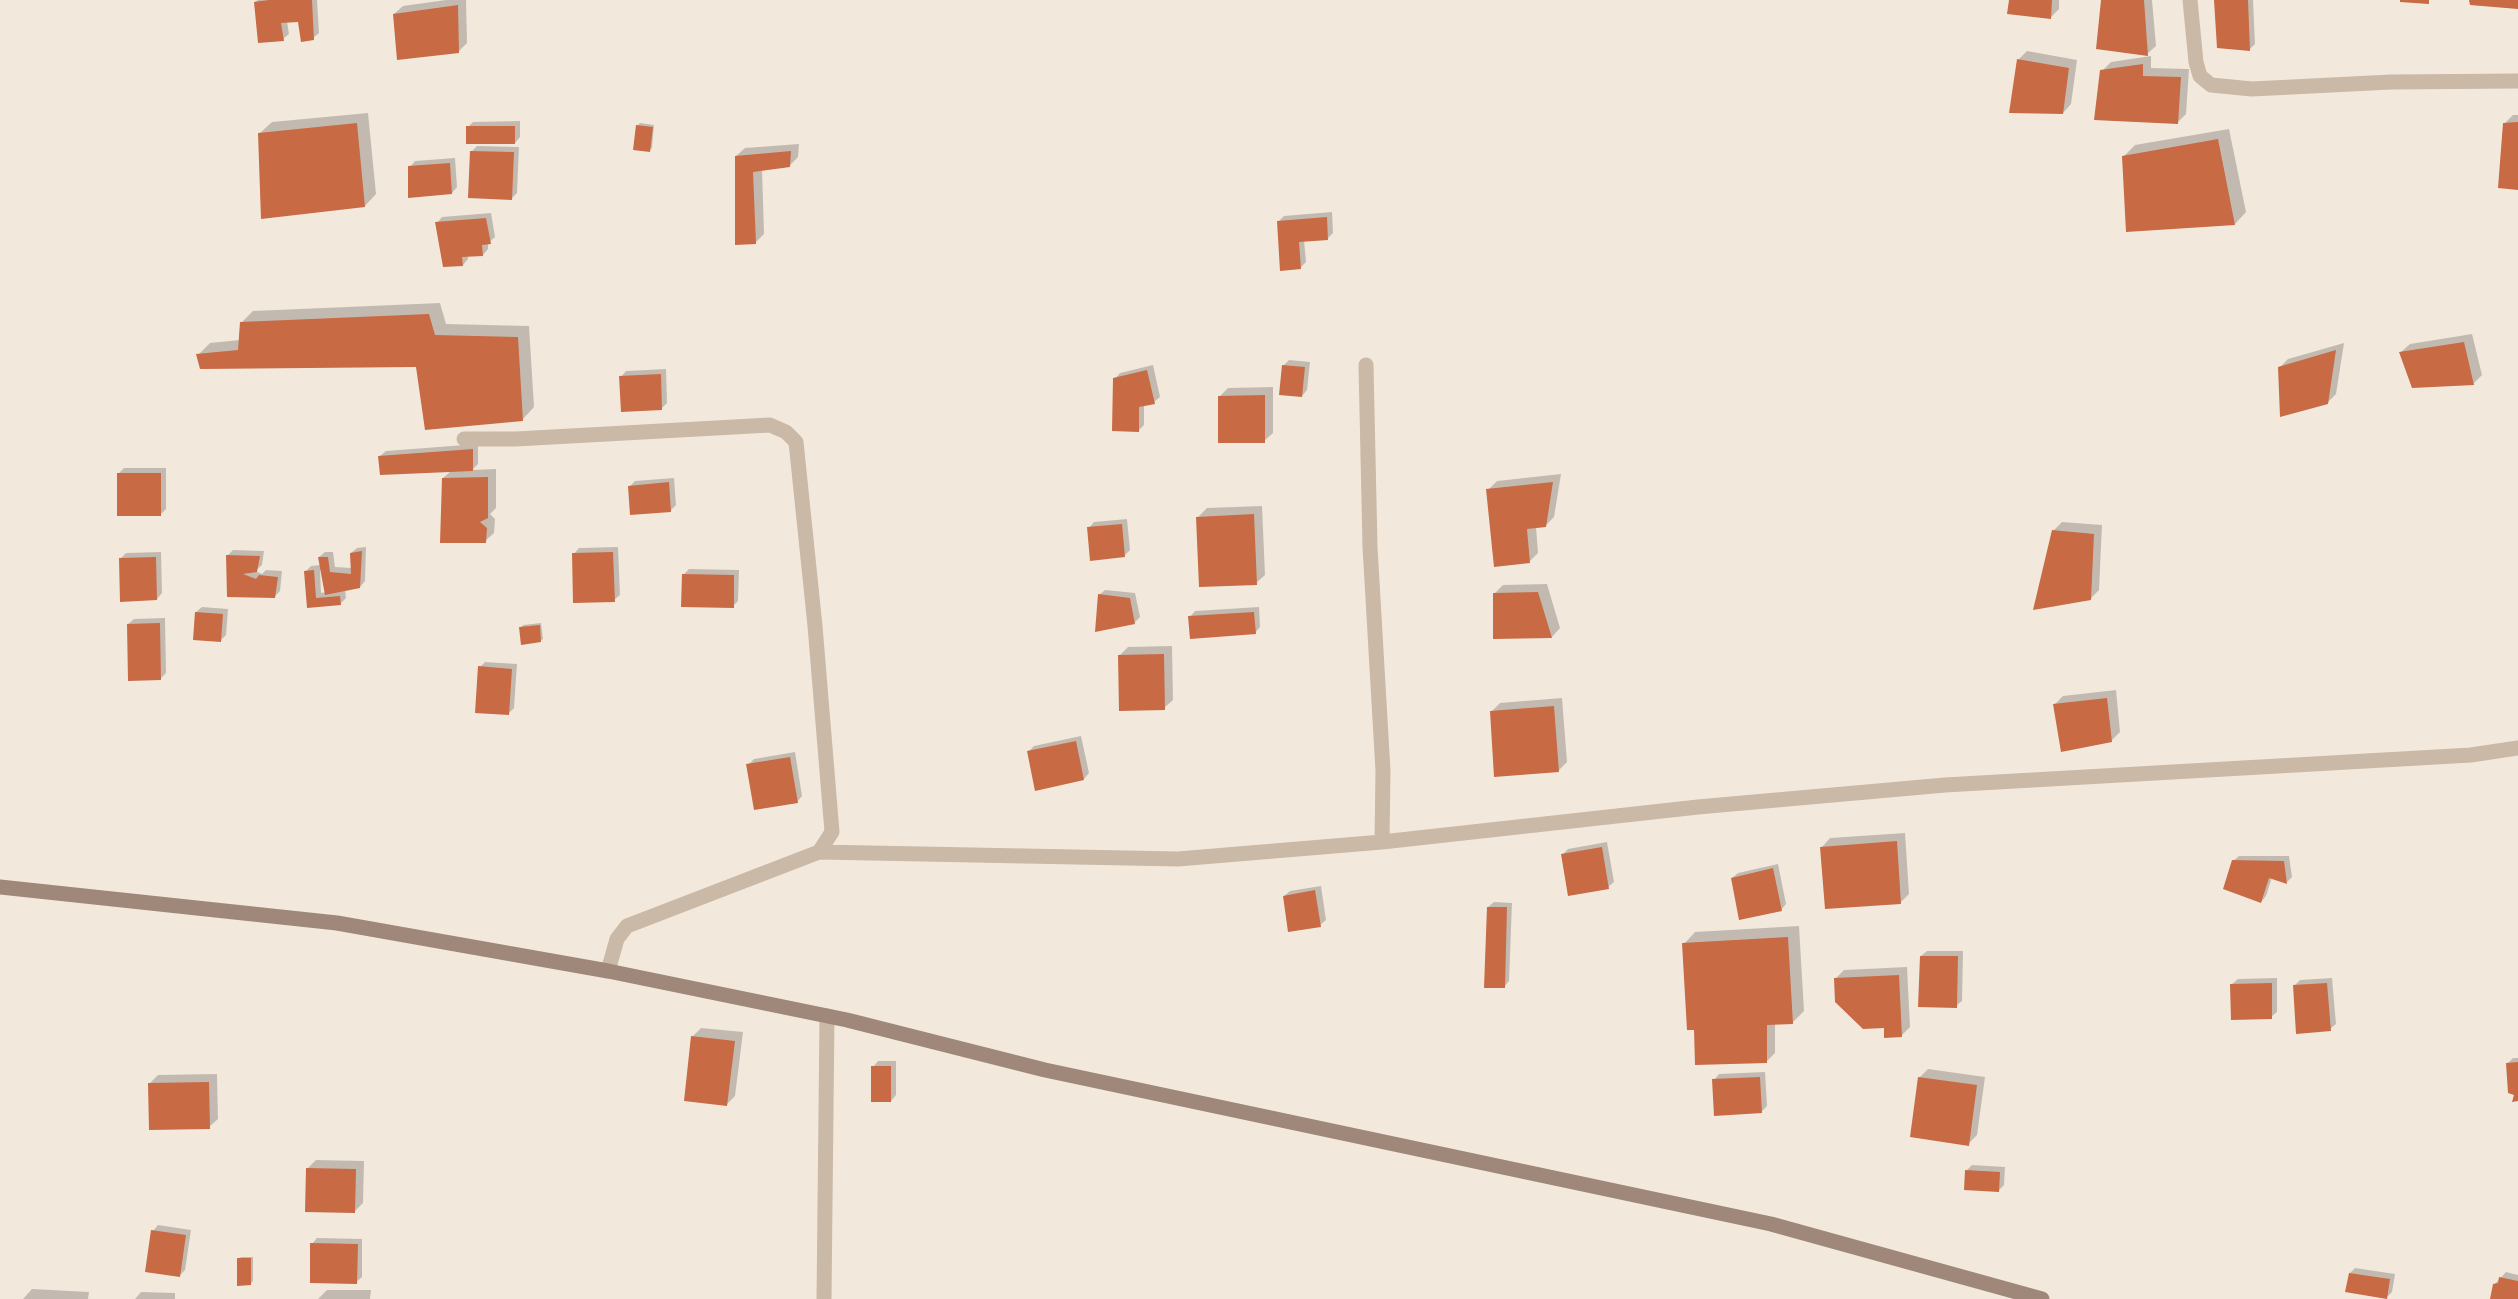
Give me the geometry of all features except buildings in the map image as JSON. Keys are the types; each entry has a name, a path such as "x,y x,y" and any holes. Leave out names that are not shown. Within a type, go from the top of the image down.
{"street":[{"path":"2190,0 2196,62 2200,76 2211,86 2252,89 2391,82 2518,81"},
{"path":"1366,365 1370,547 1383,771 1382,842"},
{"path":"464,439 516,439 770,425 786,432 796,442 815,626 831,821 831,832 819,852"},
{"path":"608,971 617,939 627,926 819,852 1179,859 1382,842 1698,807 1945,785 2471,755 2518,748"},
{"path":"0,887 337,923 608,971 827,1016 1046,1070 1771,1224 2043,1299"},
{"path":"824,1299 827,1016"}]}
